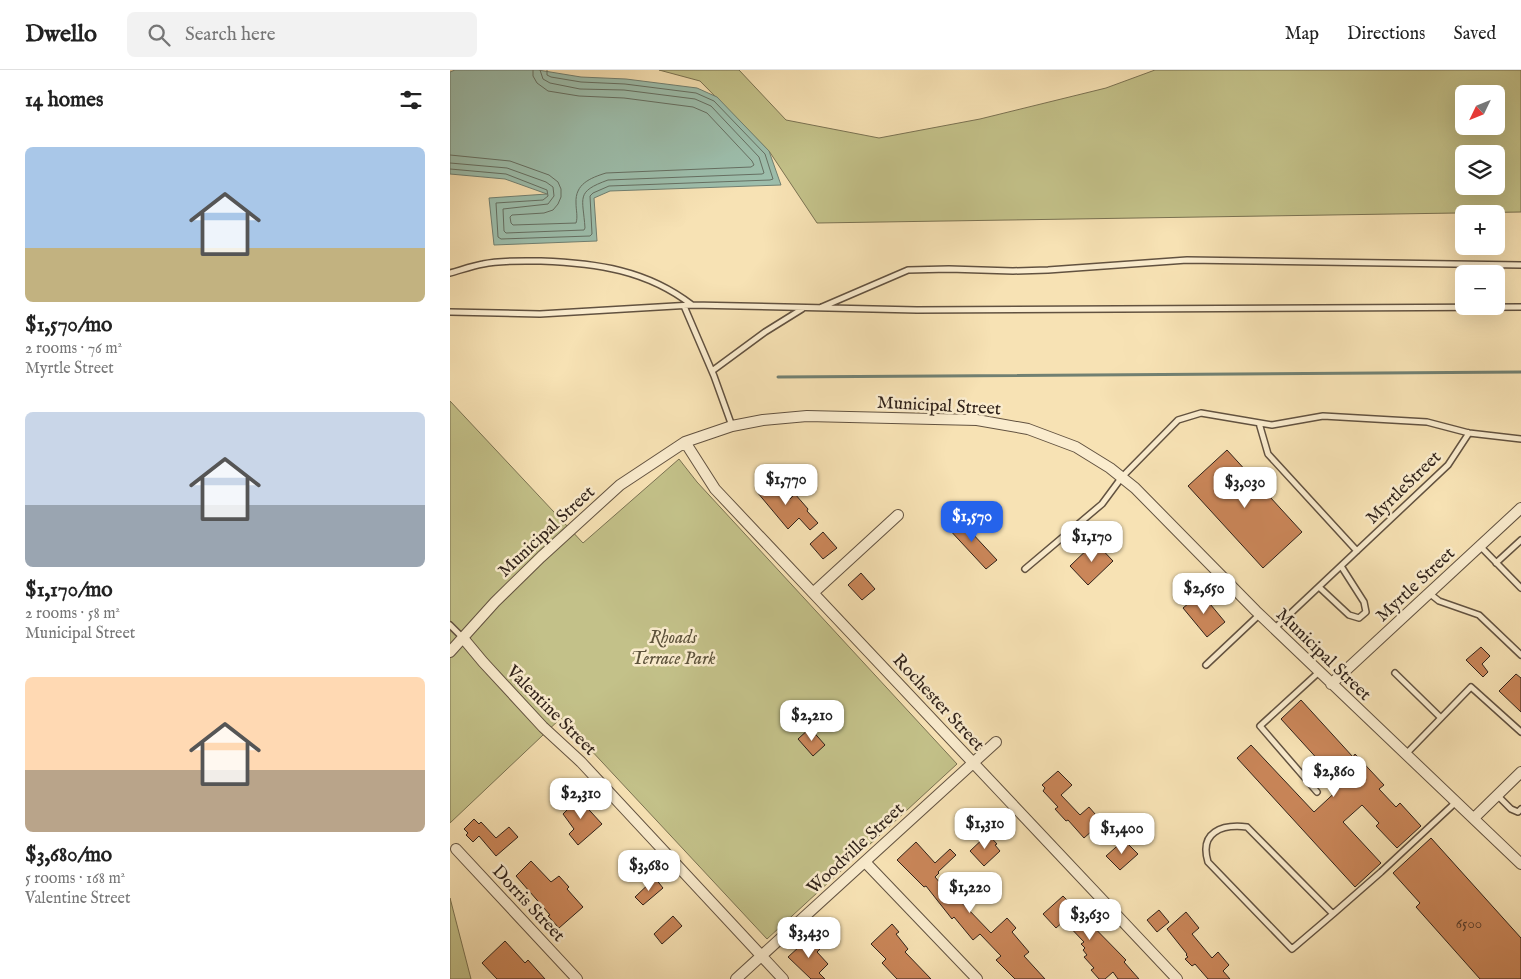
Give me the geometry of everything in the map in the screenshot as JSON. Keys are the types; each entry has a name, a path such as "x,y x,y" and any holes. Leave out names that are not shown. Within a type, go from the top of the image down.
{"street":[{"name":"Municipal Street","path":"450,652 495,602 620,484 685,442 732,426 763,420 807,416 977,420 1028,429 1076,447 1110,468 1135,488 1259,615 1521,864"},
{"name":"Rochester Street","path":"685,442 715,489 1177,979"},
{"name":"Myrtle Street","path":"1331,684 1521,508"},
{"path":"813,593 898,515"},
{"name":"Valentine Street","path":"462,638 543,727 582,762 783,979"},
{"name":"Woodville Street","path":"736,979 996,742"},
{"path":"1474,818 1521,772"},
{"name":"Dorris Street","path":"456,849 577,979"},
{"path":"865,862 977,979"}],"lane":[{"path":"820,308 908,270 1048,270 1187,260 1521,265"},
{"path":"450,274 484,263 521,261 573,262 608,266 648,280 679,295 692,305"},
{"path":"450,312 540,314 692,305 927,310 1521,307"},
{"path":"684,306 712,371 732,426"},
{"path":"712,371 765,332 804,308"},
{"path":"1025,569 1102,504 1122,477 1178,420 1201,413 1272,425 1323,416 1427,422 1469,433 1521,439"},
{"path":"1259,423 1268,454 1357,551"},
{"name":"MyrtleStreet","path":"1274,629 1448,466 1469,433"},
{"path":"1496,563 1521,540"},
{"path":"1480,546 1521,588"},
{"path":"1319,587 1349,615 1359,618 1366,612 1364,602 1341,566"},
{"path":"1429,593 1439,601 1479,614 1521,655"},
{"path":"1206,665 1259,615"},
{"path":"450,626 462,638"},
{"path":"1317,792 1260,726 1319,672"},
{"path":"1395,673 1441,718"},
{"path":"1406,754 1471,687 1521,732"},
{"path":"1497,795 1512,809 1518,812 1521,809"},
{"path":"1333,914 1246,827 1232,825 1216,831 1208,839 1205,851 1208,862 1292,949 1333,914 1381,872 1456,802"}],"green space":[{"path":"659,70 739,70 786,120 879,138 980,119 1106,88 1155,70 1521,70 1521,212 1505,212 1505,205 1455,205 1455,213 817,223 769,151 700,81"},
{"name":"Rhoads Terrace Park","path":"450,401 583,543 679,459 697,482 957,764 767,939 561,718 450,823"},
{"path":"450,898 471,979 450,979"}],"water":[{"path":"455,70 538,70 581,77 626,79 697,88 717,97 769,151 781,185 610,191 594,198 597,241 494,245 489,198 547,194 505,179 450,174 450,72"}],"building":[{"path":"1227,450 1302,532 1263,568 1188,486"},
{"path":"772,479 790,499 795,494 818,523 810,530 799,518 788,529 757,492"},
{"path":"957,517 997,560 986,569 947,527"},
{"path":"823,532 837,548 823,559 810,544"},
{"path":"1095,542 1113,561 1088,585 1070,566"},
{"path":"861,573 875,589 862,600 848,585"},
{"path":"1201,593 1225,622 1207,637 1183,608"},
{"path":"1481,647 1490,656 1482,664 1488,672 1483,677 1466,660"},
{"path":"1516,674 1521,678 1521,712 1499,691"},
{"path":"1301,700 1353,757 1355,754 1384,785 1379,789 1396,807 1400,803 1421,826 1397,848 1376,826 1379,823 1362,805 1343,822 1381,863 1355,887 1237,758 1251,745 1314,812 1342,786 1281,719"},
{"path":"810,728 825,745 813,756 798,739"},
{"path":"1058,771 1072,785 1061,795 1080,815 1089,807 1102,822 1084,838 1055,809 1058,807 1043,791 1045,788 1042,785"},
{"path":"572,796 578,802 580,800 602,824 578,845 569,834 574,829 563,814 570,807 565,802"},
{"path":"474,819 479,824 481,822 496,838 509,827 518,837 496,856 479,836 473,842 466,835 468,833 464,829"},
{"path":"988,834 997,844 995,845 1000,851 984,866 970,851"},
{"path":"1431,838 1521,938 1521,979 1480,979 1416,907 1420,903 1393,873"},
{"path":"1124,840 1138,854 1120,870 1106,856"},
{"path":"916,842 935,863 950,849 956,855 935,877 954,899 955,897 965,906 991,933 1007,918 1016,928 1012,932 1029,952 1024,956 1045,979 1015,979 996,960 1001,956 980,934 973,940 954,917 952,919 926,886 924,887 897,860"},
{"path":"531,861 551,882 559,876 569,887 567,889 583,907 559,928 516,876"},
{"path":"655,878 663,888 643,905 635,897"},
{"path":"1063,896 1070,903 1073,900 1079,907 1076,909 1126,960 1124,962 1139,979 1118,979 1113,972 1105,979 1099,979 1091,970 1094,968 1084,957 1087,955 1083,950 1085,948 1081,944 1084,942 1064,921 1056,928 1043,914"},
{"path":"1159,910 1169,922 1157,932 1147,920"},
{"path":"1186,912 1199,928 1192,934 1212,958 1218,952 1229,965 1223,971 1230,979 1208,979 1195,964 1192,966 1185,959 1188,957 1187,954 1167,929"},
{"path":"673,916 682,926 662,944 654,934"},
{"path":"892,924 899,932 896,934 908,949 905,952 931,979 897,979 882,963 886,959 871,944"},
{"path":"811,936 822,947 817,952 828,964 819,973 825,979 811,979 788,957"},
{"path":"505,941 525,963 528,960 545,979 497,979 482,963"}],"waterway":[{"path":"778,377 1521,372"}]}
